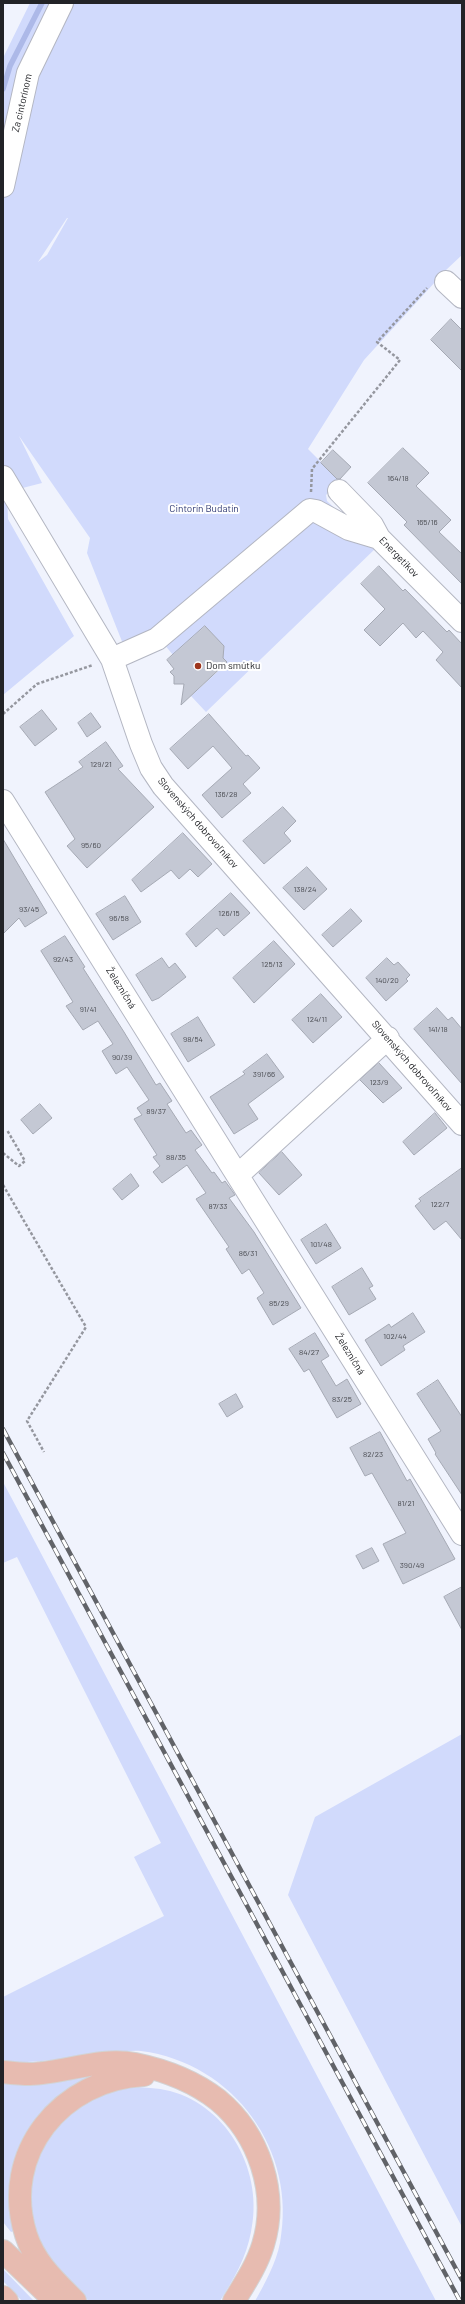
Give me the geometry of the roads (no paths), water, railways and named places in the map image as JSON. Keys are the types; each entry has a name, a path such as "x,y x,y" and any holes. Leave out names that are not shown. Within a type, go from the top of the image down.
{"main road":[{"path":"3,2072 30,2074 114,2063 135,2064 181,2079 218,2100 230,2112 251,2139 264,2172 269,2204 263,2245 249,2278 234,2301"},
{"path":"75,2301 47,2272 36,2257 26,2236 21,2216 19,2196 22,2174 28,2152 52,2116 67,2101 83,2091 104,2081 128,2075 164,2074"},
{"path":"3,2251 55,2301"},
{"path":"3,2297 7,2301"}],"street":[{"name":"Za cintorínom","path":"3,186 28,72 62,3"},
{"path":"446,282 462,297"},
{"name":"Slovenských dobrovoľníkov","path":"3,478 112,659 141,744 151,768 163,786 388,1038 462,1124"},
{"name":"Energetikov","path":"339,491 372,525 379,538 462,621"},
{"path":"112,659 157,639 310,510 316,511 349,529 379,538"},
{"name":"Železničná","path":"3,801 238,1174 462,1534"},
{"path":"238,1174 388,1038"}],"waterway":[{"path":"3,89 10,66 42,3"}],"railway":[{"path":"3,1429 462,2280"},
{"path":"3,1453 460,2301"}],"place":[{"name":"Dom smútku","path":"198,666"}],"park label":[{"name":"Cintorín Budatín","path":"204,509"}]}
